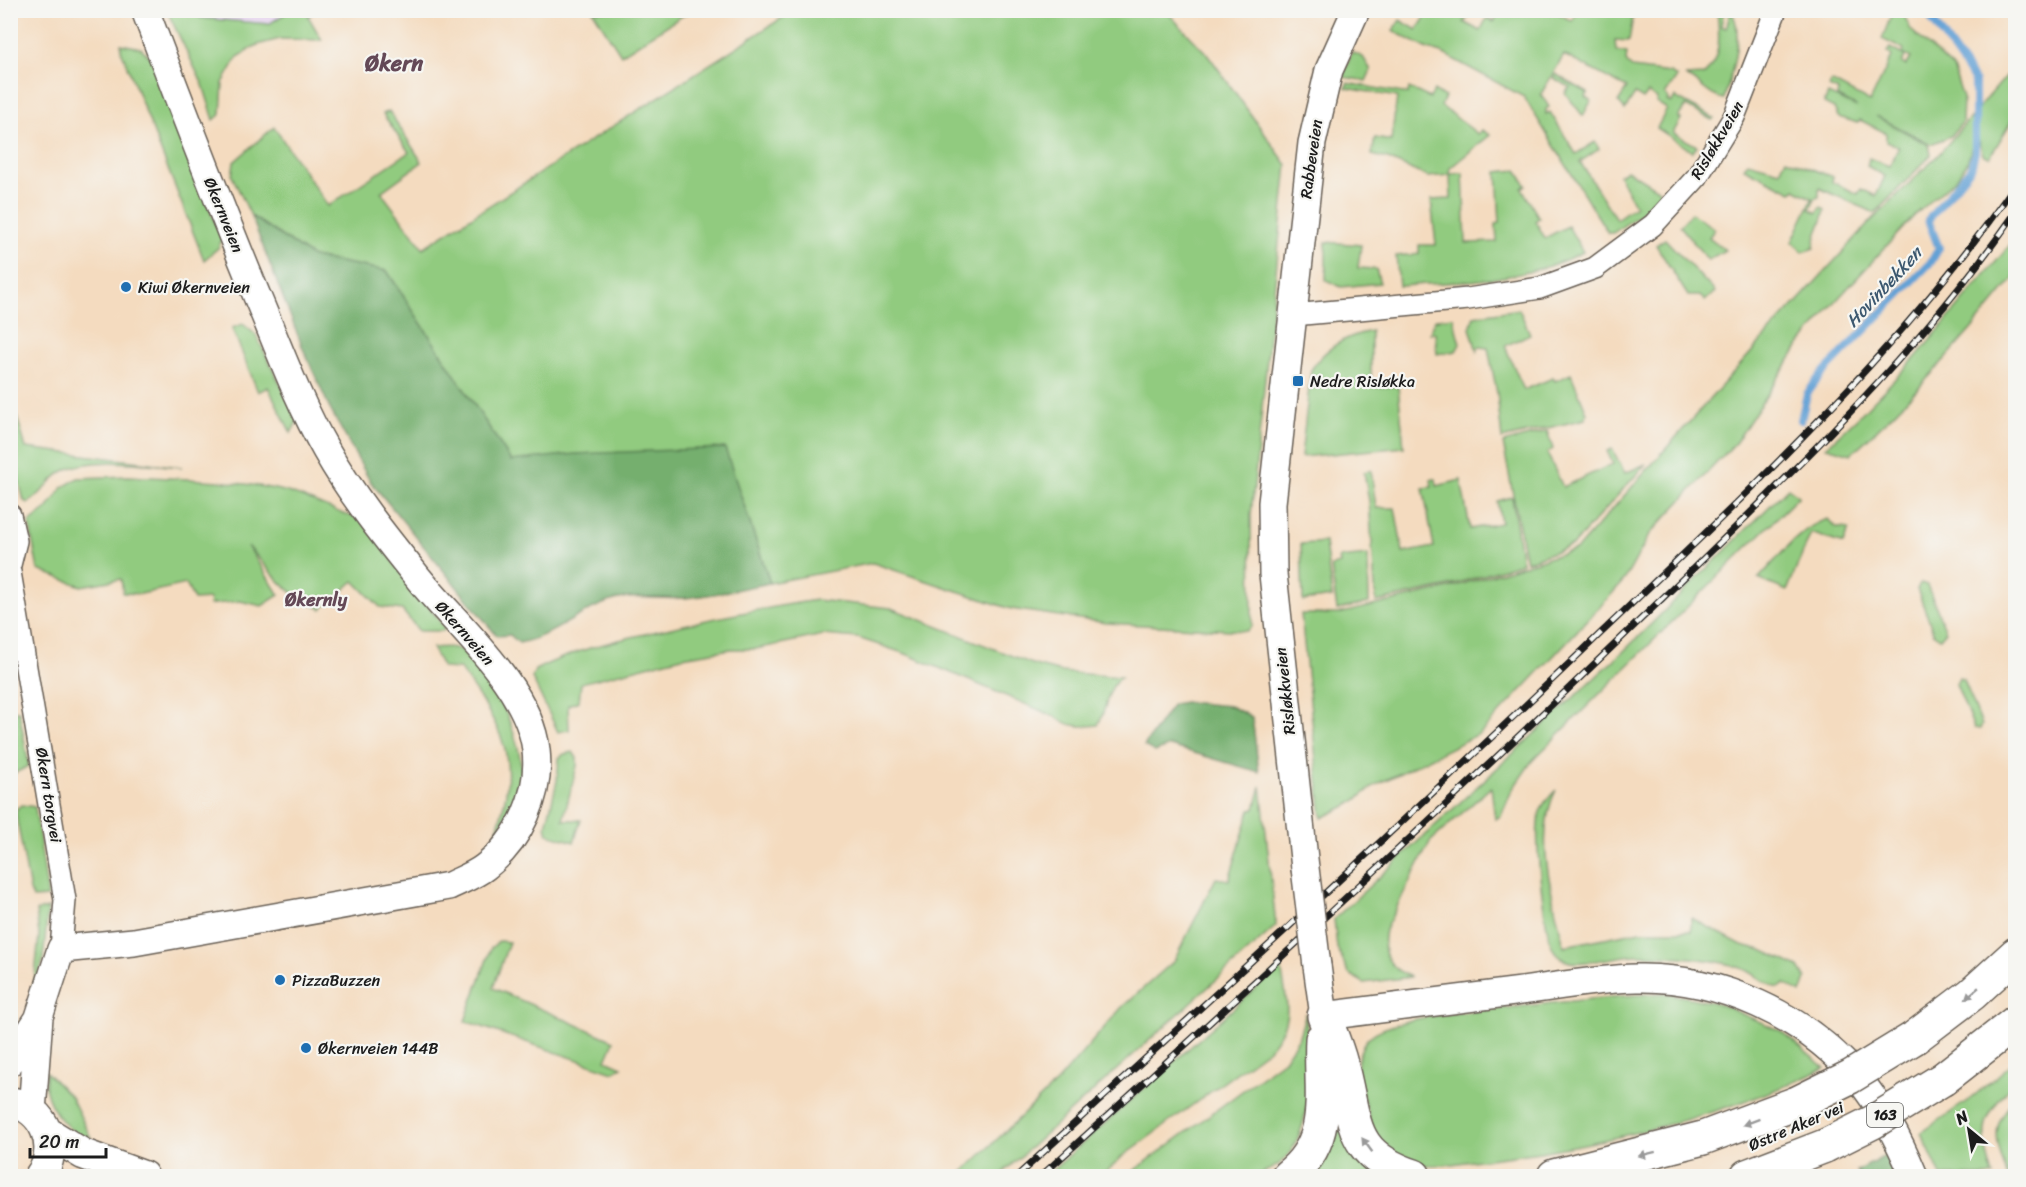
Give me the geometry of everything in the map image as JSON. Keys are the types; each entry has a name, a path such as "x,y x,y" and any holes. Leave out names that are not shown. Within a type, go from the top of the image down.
{"highway":[{"name":"163","path":"1554,1176 1703,1138 1811,1124 1850,1077 1928,1058 1972,994 2016,954"},
{"name":"Østre Aker vei","path":"1650,1176 1717,1158 1811,1124 1874,1122 1928,1058 1986,1011 2016,983"},
{"path":"1288,1176 1301,1166 1315,1147 1320,1132 1324,1016"},
{"path":"1324,1016 1341,1065 1355,1127 1377,1158 1393,1169 1414,1176"},
{"name":"Østre Aker vei","path":"1928,1058 2016,1022"},
{"name":"Østre Aker vei","path":"1747,1176 1811,1124"}],"main road":[{"path":"30,1115 50,1146 49,1160 40,1176"},
{"path":"30,1115 83,1154 143,1176"}],"street":[{"name":"Økernveien","path":"61,949 134,942 449,886 484,868 513,838 525,819 536,774 536,750 532,731 512,692 385,536 327,451 308,416 243,263 145,10"},
{"name":"Rabbeveien","path":"1293,315 1317,115 1329,70 1356,10"},
{"name":"Risløkkveien","path":"1324,1016 1277,614 1272,541 1275,469 1293,315 1468,299 1540,288 1595,268 1653,225 1697,177 1734,117 1752,76 1773,12"},
{"path":"10,515 16,541 10,565"},
{"name":"Økern torgvei","path":"10,572 65,900 61,949 39,1017 30,1115"},
{"path":"1324,1016 1637,978 1705,984 1735,993 1787,1019 1839,1059 1858,1078 1880,1110 1914,1176"},
{"name":"Økern torgvei","path":"10,1062 39,1017"}],"shaded area":[{"path":"195,11 289,11 269,24 200,18"}],"green space":[{"path":"167,11 195,11 200,18 269,24 289,11 316,11 308,16 322,40 280,39 257,45 238,57 223,83 221,114 214,120 203,85"},
{"path":"593,11 690,11 621,55"},
{"path":"793,11 1166,11 1209,56 1287,165 1251,515 1252,626 1247,631 1107,623 1011,609 873,563 770,583 725,449 511,461 387,271 313,257 251,216 232,176 234,162 274,127 328,206 409,152 383,114 389,111 422,162 381,192 423,248"},
{"path":"1429,11 1461,11 1470,15 1464,22 1480,31 1487,18 1494,22 1500,11 1554,11 1572,21 1578,11 1634,11 1629,41 1615,40 1616,51 1627,53 1626,61 1632,68 1670,73 1677,77 1665,95 1669,99 1667,101 1671,103 1675,97 1714,118 1712,120 1686,106 1678,117 1681,119 1673,133 1697,146 1693,152 1657,128 1667,109 1656,102 1657,99 1648,93 1643,99 1635,94 1625,110 1618,102 1627,88 1564,55 1541,94 1549,107 1546,109 1546,114 1550,112 1576,154 1595,142 1599,149 1580,162 1616,219 1635,206 1619,175 1627,170 1658,189 1661,194 1639,215 1613,233 1608,233 1524,97 1442,53 1428,49 1393,31 1400,20 1417,30"},
{"path":"1717,11 1724,11 1721,26 1726,28 1731,11 1737,30 1735,54 1724,99 1714,96 1685,76 1704,75 1714,60 1718,44"},
{"path":"1893,11 1902,11 1911,30 1953,68 1963,98 1962,123 1951,136 1931,144 1876,116 1929,145 1931,155 1875,213 1819,188 1819,197 1813,199 1795,189 1792,192 1744,168 1748,162 1780,171 1786,159 1833,177 1832,182 1858,194 1861,189 1876,196 1885,176 1867,166 1869,158 1889,166 1899,147 1886,141 1886,133 1860,120 1858,123 1838,117 1834,108 1824,103 1828,94 1857,107 1837,96 1838,91 1829,87 1831,81 1870,102 1892,56 1887,52 1890,48 1905,56 1902,63 1906,66 1911,58 1903,54 1904,50 1882,39"},
{"path":"121,44 141,48 151,58 222,240 218,248 204,260 121,50"},
{"path":"1352,52 1363,57 1371,70 1366,81 1343,77"},
{"path":"2015,66 2015,115 1990,157 1983,155 1979,141 1973,143 1967,163 1956,179 1916,214 1835,302 1799,346 1736,442 1650,534 1625,579 1610,596 1481,733 1374,786 1352,803 1322,818 1301,614 1338,614 1449,588 1577,549 1763,339 1872,220 1939,154"},
{"path":"1555,74 1588,93 1585,97 1591,101 1583,116 1565,93 1570,87 1553,78"},
{"path":"1347,83 1408,94 1409,88 1430,98 1434,91 1445,97 1441,106 1478,134 1482,130 1490,135 1450,168 1450,174 1463,173 1466,243 1497,242 1496,224 1500,223 1497,172 1517,170 1526,185 1522,188 1539,218 1535,221 1545,238 1568,226 1583,252 1561,262 1516,275 1399,286 1396,256 1419,254 1419,245 1436,245 1431,200 1451,199 1450,175 1428,177 1388,159 1372,155 1375,138 1391,141 1397,97 1346,88"},
{"path":"1812,199 1814,200 1810,209 1817,213 1821,207 1825,210 1815,238 1814,248 1803,252 1792,242"},
{"path":"1691,213 1715,229 1709,237 1725,250 1708,260 1680,226"},
{"path":"251,216 313,257 387,271 511,461 575,454 725,448 770,583 695,597 619,599 593,608 557,629 532,640 519,643 510,635 497,636 370,481 331,411 304,351"},
{"path":"1665,239 1715,292 1705,301 1700,296 1688,296 1656,245"},
{"path":"2015,239 2015,277 1936,369 1851,454 1826,447 1916,357"},
{"path":"1326,242 1361,245 1358,268 1376,269 1380,283 1341,287 1326,280"},
{"path":"1519,309 1530,334 1505,346 1524,390 1553,378 1555,381 1571,374 1587,413 1585,419 1502,439 1497,393 1488,348 1479,347 1477,351 1470,328 1474,316"},
{"path":"1453,317 1460,344 1456,351 1437,354 1435,333 1430,333 1435,319"},
{"path":"243,324 256,335 298,420 291,433 268,387 258,392 232,328"},
{"path":"1371,331 1371,387 1398,386 1404,447 1301,457 1311,370 1323,355 1337,344 1345,339"},
{"path":"10,393 26,448 182,467 123,462 78,466 60,473 28,503 24,501 11,450"},
{"path":"1547,431 1553,449 1547,453 1563,487 1613,464 1607,451 1612,449 1625,473 1646,464 1573,545 1526,562 1503,443"},
{"path":"1371,470 1376,508 1395,508 1403,553 1434,547 1423,488 1432,487 1431,479 1436,479 1437,486 1461,480 1470,529 1501,523 1497,501 1512,497 1522,563 1449,586 1376,602 1369,501 1364,472"},
{"path":"128,476 206,480 265,487 294,494 361,519 445,628 443,631 419,631 402,610 380,607 354,581 322,609 310,604 290,590 248,546 279,595 262,606 240,601 209,605 210,599 194,600 186,584 141,594 123,593 121,579 81,586 38,570 29,523 47,509 63,487 78,478"},
{"path":"1788,488 1799,496 1532,761 1512,790 1501,816 1495,819 1491,787 1430,842 1385,930 1384,946 1388,959 1403,974 1411,977 1364,983 1349,974 1337,948 1334,919 1627,648"},
{"path":"1828,519 1835,527 1849,529 1843,544 1811,533 1787,591 1758,579 1798,536 1817,523"},
{"path":"1325,542 1332,597 1303,601 1301,544"},
{"path":"1368,555 1369,603 1337,610 1331,566 1340,564 1339,558"},
{"path":"1921,583 1927,585 1946,631 1940,638 1934,634 1917,589"},
{"path":"816,600 891,608 1035,665 1061,672 1121,677 1112,687 1098,725 1076,726 906,654 858,638 823,635 756,649 731,649 682,657 581,683 579,701 568,705 569,730 558,732 532,678 535,670 549,663 577,652 634,636"},
{"path":"452,647 467,654 491,683 510,723 520,760 520,782 509,812 496,833 507,784 504,746 488,710 460,669 443,668 432,648"},
{"path":"1959,678 1964,680 1982,725 1980,729 1974,728 1956,684"},
{"path":"1185,702 1230,706 1252,717 1259,772 1170,746 1155,752 1144,746 1173,704"},
{"path":"11,711 19,711 29,766 11,775"},
{"path":"573,752 577,758 577,766 563,820 581,820 574,842 548,834 546,826 557,781 559,758"},
{"path":"1261,786 1276,926 999,1176 959,1176 1058,1081 1122,1007 1174,961 1216,878 1229,880 1250,810 1255,809"},
{"path":"1556,790 1549,808 1546,827 1547,867 1564,946 1640,931 1691,931 1691,918 1742,945 1762,950 1799,967 1806,979 1801,993 1785,984 1779,988 1775,987 1733,965 1707,960 1640,955 1590,962 1571,962 1560,958 1552,947 1549,936 1538,843 1540,812 1545,802"},
{"path":"22,805 35,807 48,897 33,898 30,891 16,815 17,808"},
{"path":"48,908 43,961 33,995 39,935 36,911"},
{"path":"499,941 509,942 493,988 614,1041 606,1060 622,1067 613,1072 465,1021 491,948"},
{"path":"1281,966 1287,1000 1286,1019 1283,1028 1269,1049 1123,1156 1102,1176 1046,1176"},
{"path":"1665,993 1717,1003 1781,1031 1825,1068 1745,1101 1657,1128 1523,1155 1421,1165 1408,1161 1386,1147 1373,1130 1359,1083 1357,1067 1365,1042 1380,1030 1404,1022 1444,1014"},
{"path":"1306,1013 1309,1069 1306,1110 1302,1129 1284,1160 1269,1170 1251,1176 1127,1176 1284,1060 1298,1039"},
{"path":"2015,1061 2015,1080 1996,1105 1986,1124 1985,1145 1993,1176 1941,1176 1921,1133 1970,1099"},
{"path":"46,1072 71,1097 91,1138 84,1137 69,1128 57,1114 46,1091"},
{"path":"2015,1099 2015,1176 2007,1176 1997,1135 2001,1118"},
{"path":"1339,1121 1380,1176 1312,1176 1329,1150 1333,1122"},
{"path":"1887,1155 1896,1176 1860,1176 1857,1171"}],"waterway":[{"name":"Hovinbekken","path":"1801,420 1807,394 1820,376 1931,262 1939,248 1928,220 1971,168 1975,152 1975,81 1925,10"}],"railway":[{"path":"1017,1176 1458,769 1767,473 1821,418 1923,305 2016,184"},
{"path":"1041,1176 1419,830 1791,473 1839,424 1932,321 2016,212"}],"place":[{"name":"Kiwi Økernveien","path":"126,287"},
{"name":"Nedre Risløkka","path":"1298,381"},
{"name":"PizzaBuzzen","path":"280,980"},
{"name":"Økernveien 144B","path":"306,1048"}],"district":[{"name":"Økern","path":"394,63"},
{"name":"Økernly","path":"316,600"}]}
